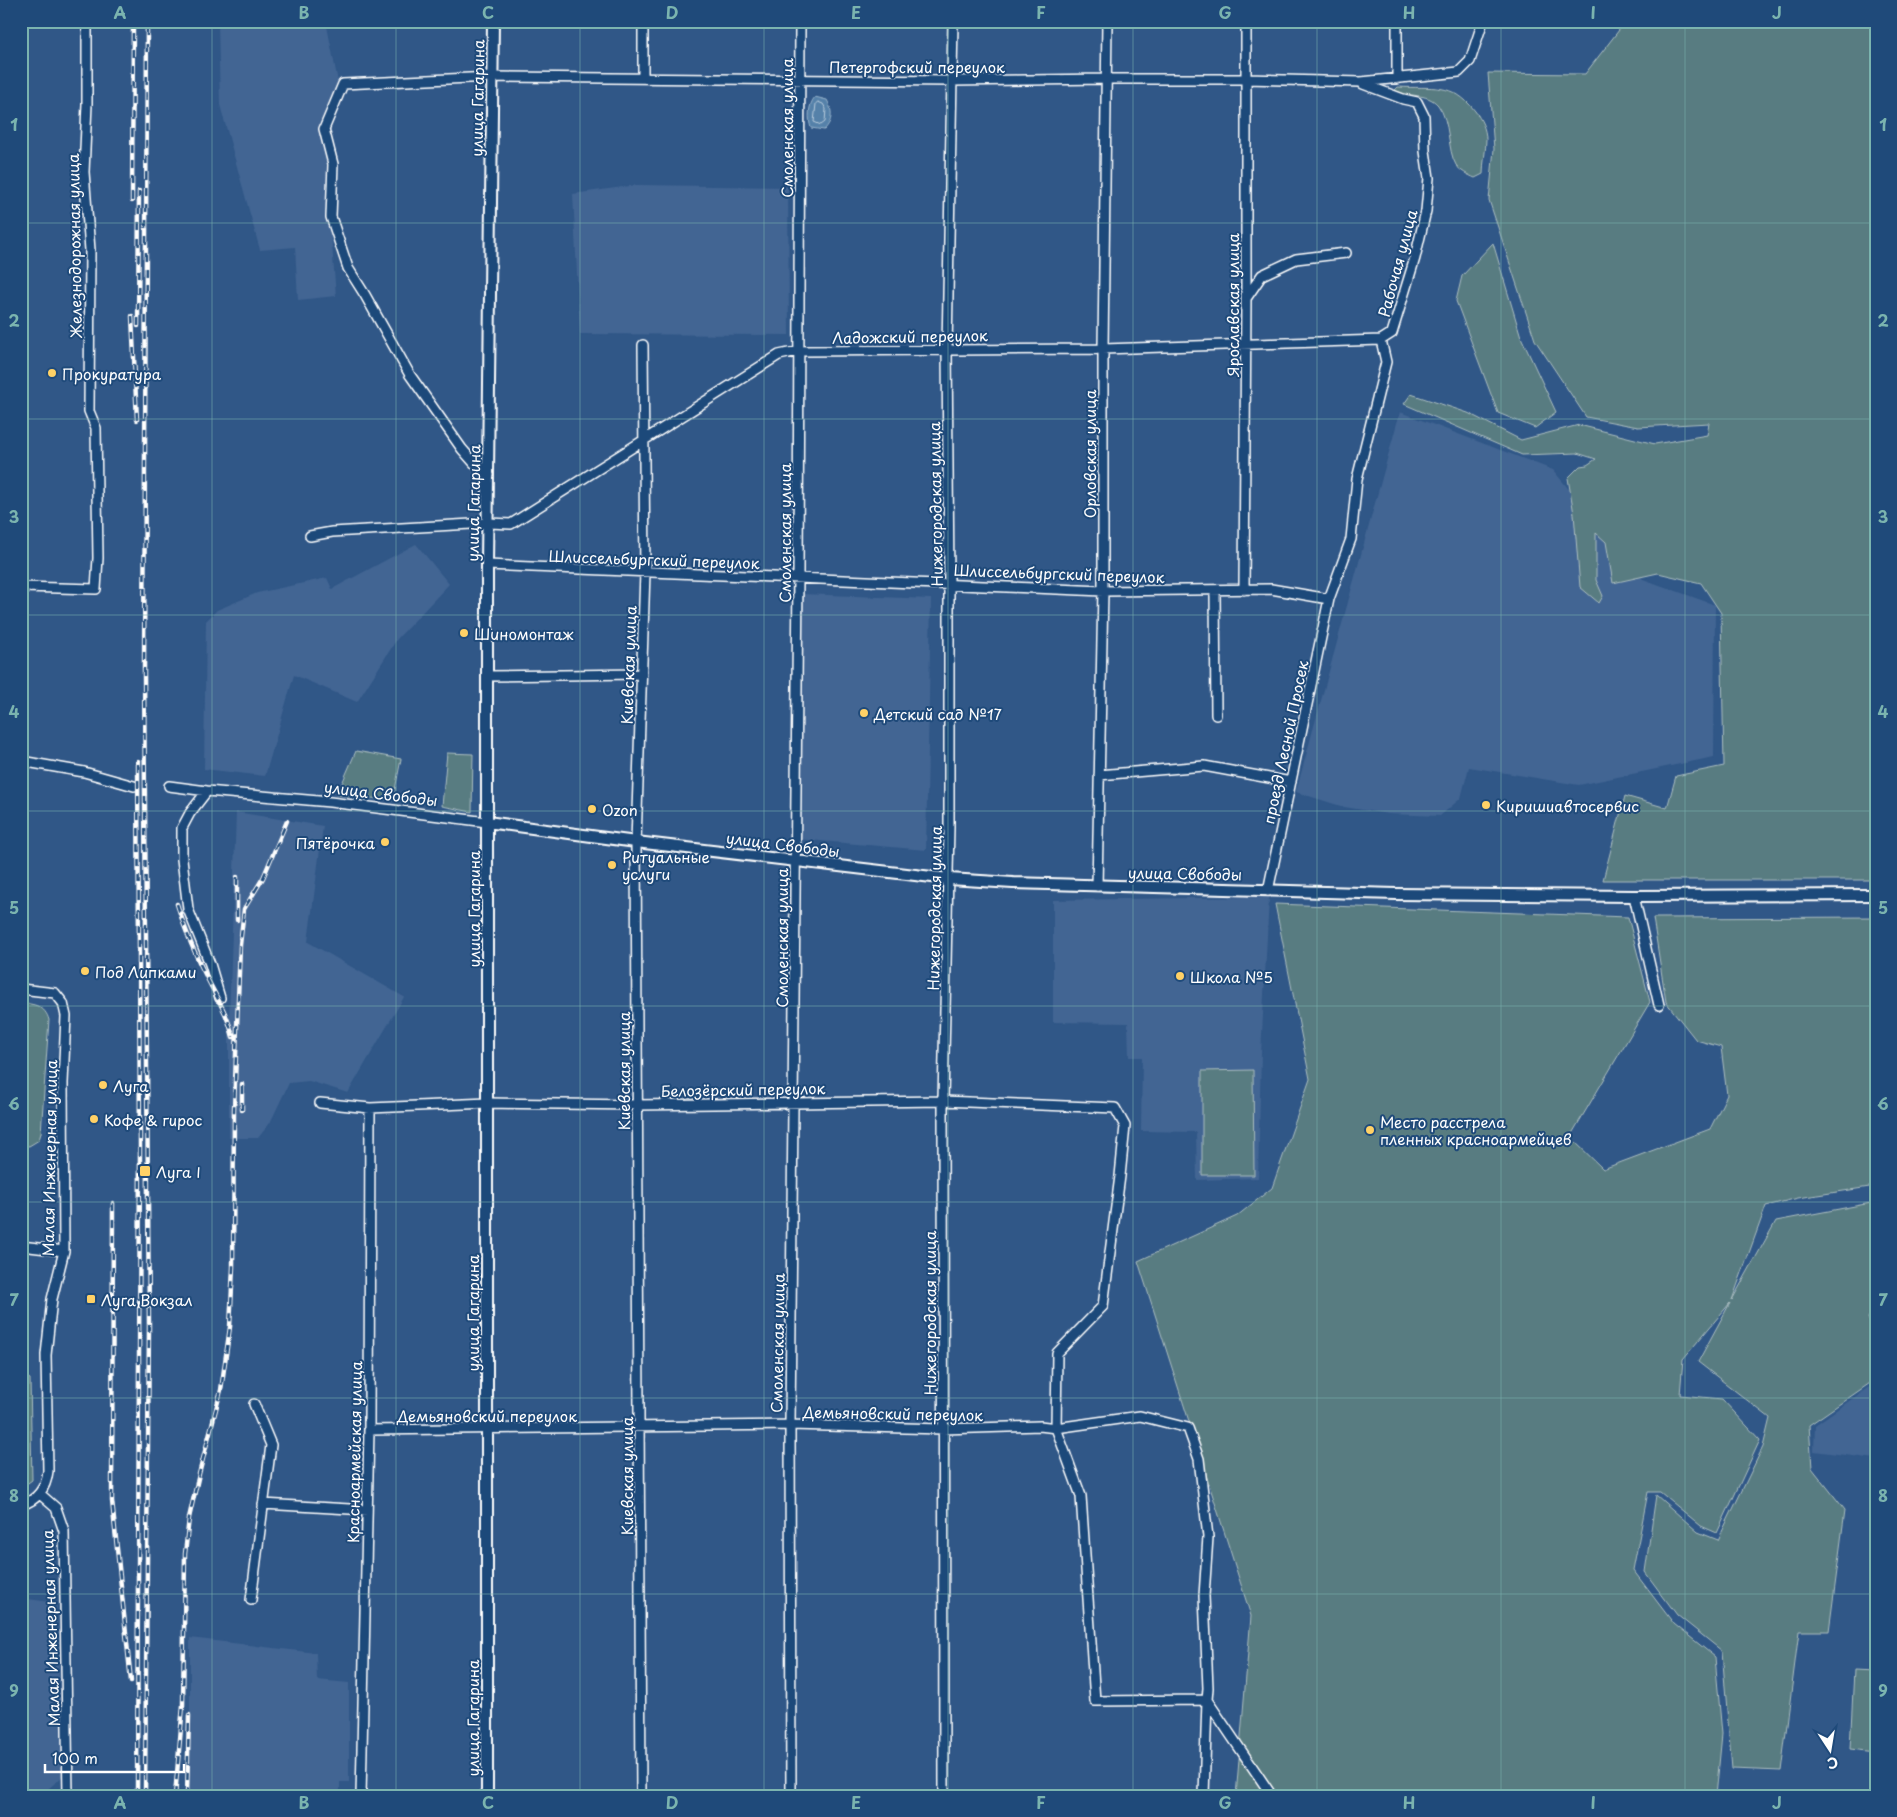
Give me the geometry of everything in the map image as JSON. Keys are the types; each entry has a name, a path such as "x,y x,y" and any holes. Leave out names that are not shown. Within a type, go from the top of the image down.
{"street":[{"name":"Железнодорожная улица","path":"21,588 96,589 98,558 97,456 96,428 89,411 90,250 84,172 88,21"},
{"name":"улица Гагарина","path":"487,1796 487,566 489,523 491,77 493,21"},
{"path":"643,21 643,78"},
{"name":"Смоленская улица","path":"791,1796 790,1425 798,578 800,21"},
{"name":"Нижегородская улица","path":"944,1796 943,1101 949,879 947,349 953,21"},
{"name":"Орловская улица","path":"1097,886 1103,591 1103,349 1107,21"},
{"name":"Ярославская улица","path":"1244,590 1246,21"},
{"path":"1397,21 1397,79"},
{"name":"Петергофский переулок","path":"489,475 476,465 462,449 414,380 348,268 331,217 333,164 324,129 343,84 491,77 952,81 1246,79 1361,82 1459,72 1470,61 1476,48 1483,21"},
{"name":"Рабочая улица","path":"1361,82 1403,100 1417,102 1424,116 1425,151 1429,178 1426,211 1415,258 1392,333 1381,340"},
{"path":"1246,297 1262,275 1296,259 1346,253"},
{"path":"1329,599 1351,539 1357,479 1386,362 1381,340"},
{"name":"Ладожский переулок","path":"310,536 332,532 489,523 511,524 779,355 798,351 1103,349 1381,340"},
{"name":"Киевская улица","path":"641,1796 636,842 646,572 643,346"},
{"name":"Шлиссельбургский переулок","path":"487,566 1103,591 1271,589 1329,599"},
{"path":"1215,590 1216,715"},
{"name":"проезд Лесной Просек","path":"1268,890 1329,599"},
{"path":"487,676 642,674"},
{"path":"21,761 84,772 134,786"},
{"path":"1099,775 1204,766 1291,782"},
{"name":"улица Свободы","path":"169,786 330,802 636,842 949,879 1013,884 1396,894 1634,896 1876,894"},
{"path":"207,791 190,813 182,828 182,860 188,909 210,964 220,998"},
{"path":"1634,896 1659,1005"},
{"name":"Малая Инженерная улица","path":"21,989 54,994 63,1003 66,1016 63,1083 64,1251 48,1324 46,1355 48,1471 46,1482 40,1494 56,1508 64,1531 68,1796"},
{"name":"Белозёрский переулок","path":"320,1103 370,1108 488,1103 637,1105 943,1101 1115,1108 1125,1126 1103,1306 1056,1353 1056,1428"},
{"name":"Красноармейская улица","path":"362,1796 369,1430 370,1108"},
{"path":"21,1246 64,1251"},
{"path":"251,1600 271,1445 254,1404"},
{"name":"Демьяновский переулок","path":"369,1430 790,1425 942,1429 1040,1426 1056,1428 1140,1416 1188,1428 1198,1459 1208,1537 1204,1596 1207,1700"},
{"path":"1056,1428 1081,1496 1095,1702 1207,1700"},
{"path":"21,1505 29,1503 40,1494"},
{"path":"264,1504 367,1510"},
{"path":"1204,1796 1207,1700"},
{"path":"1207,1700 1272,1796"}],"shaded area":[{"path":"218,21 326,21 338,82 326,149 327,210 331,232 336,296 298,300 295,247 260,250 220,105"},
{"path":"637,185 788,187 789,335 580,334 573,194"},
{"path":"1400,412 1553,470 1643,579 1715,605 1714,757 1579,785 1469,767 1461,798 1440,816 1388,814 1344,807 1296,792"},
{"path":"416,544 449,584 397,639 357,702 294,675 265,776 204,769 206,621 217,610 257,593 327,578 332,589"},
{"name":"Детский сад №17","path":"802,594 931,599 926,850 798,839"},
{"path":"236,812 323,826 308,942 404,997 348,1093 309,1081 289,1083 270,1123 258,1138 229,1138 229,1021"},
{"path":"1269,897 1261,1054 1258,1178 1197,1180 1196,1132 1141,1131 1142,1057 1129,1057 1128,1023 1053,1022 1053,900"},
{"path":"1876,1382 1876,1459 1814,1451 1815,1425"},
{"path":"21,1598 56,1603 63,1776 40,1796 21,1796"},
{"path":"190,1638 316,1653 317,1680 349,1683 349,1782 340,1782 340,1796 190,1796"}],"green space":[{"path":"1626,21 1876,21 1876,880 1603,880 1625,796 1667,808 1676,776 1724,766 1721,613 1701,583 1658,573 1613,583 1606,542 1596,533 1596,580 1603,596 1599,603 1580,587 1574,514 1568,478 1580,466 1587,465 1596,459 1577,453 1522,455 1404,404 1411,394 1468,413 1521,440 1579,425 1655,444 1707,435 1709,423 1638,427 1586,417 1535,340 1489,200 1494,149 1488,73 1585,74"},
{"path":"1398,87 1441,88 1458,95 1466,101 1479,117 1486,135 1483,174 1475,178 1462,171 1456,165 1451,152 1445,119 1438,105 1428,98 1395,90"},
{"path":"1493,243 1521,337 1556,412 1535,428 1498,413 1456,301 1462,276"},
{"path":"356,751 401,759 393,800 337,795"},
{"path":"447,753 473,754 472,812 442,806"},
{"path":"1275,904 1628,917 1650,1002 1570,1137 1603,1169 1710,1129 1727,1095 1721,1047 1696,1040 1666,1002 1653,918 1876,917 1876,1186 1798,1198 1766,1206 1732,1300 1776,1221 1876,1202 1876,1306 1868,1318 1876,1337 1876,1379 1809,1425 1812,1468 1845,1510 1829,1631 1799,1631 1781,1771 1732,1769 1722,1651 1677,1615 1645,1572 1656,1495 1698,1532 1718,1540 1763,1447 1770,1418 1698,1362 1730,1303 1683,1359 1680,1395 1722,1399 1760,1440 1717,1533 1701,1526 1660,1492 1648,1492 1633,1570 1674,1624 1715,1657 1722,1734 1716,1796 1236,1796 1251,1616 1138,1261 1237,1216 1272,1188 1310,1079"},
{"path":"21,1003 39,1007 45,1012 49,1020 41,1133 39,1140 29,1146 21,1145"},
{"path":"1253,1070 1254,1175 1202,1175 1202,1071"},
{"path":"21,1374 30,1379 32,1480 21,1488"},
{"path":"1854,1670 1876,1671 1876,1752 1850,1749"}],"water":[{"path":"815,97 827,100 830,108 831,116 824,130 811,128 809,112"}],"railway":[{"path":"132,201 133,21"},
{"path":"145,1796 149,1327 144,671 147,21"},
{"path":"138,326 139,191"},
{"path":"132,316 137,420"},
{"path":"137,1796 140,1147 138,761"},
{"path":"175,1796 183,1705 185,1554 189,1518 221,1390 230,1327 233,1267 234,1110 240,945 244,909 263,878 287,821"},
{"path":"237,877 237,920"},
{"path":"177,904 203,971 226,1015 233,1037"},
{"path":"242,1084 242,1110"},
{"path":"113,1203 112,1501 131,1681"},
{"path":"187,1796 189,1715"}],"place":[{"name":"Прокуратура","path":"52,373"},
{"name":"Шиномонтаж","path":"464,633"},
{"name":"Детский сад №17","path":"864,713"},
{"name":"Киришиавтосервис","path":"1486,805"},
{"name":"Ozon","path":"592,809"},
{"name":"Пятёрочка","path":"385,842"},
{"name":"Ритуальные услуги","path":"612,865"},
{"name":"Под Липками","path":"85,971"},
{"name":"Школа №5","path":"1180,976"},
{"name":"Луга","path":"103,1085"},
{"name":"Кофе & гирос","path":"94,1119"},
{"name":"Место расстрела пленных красноармейцев","path":"1370,1130"},
{"name":"Луга I","path":"145,1171"},
{"name":"Луга Вокзал","path":"91,1299"}]}
